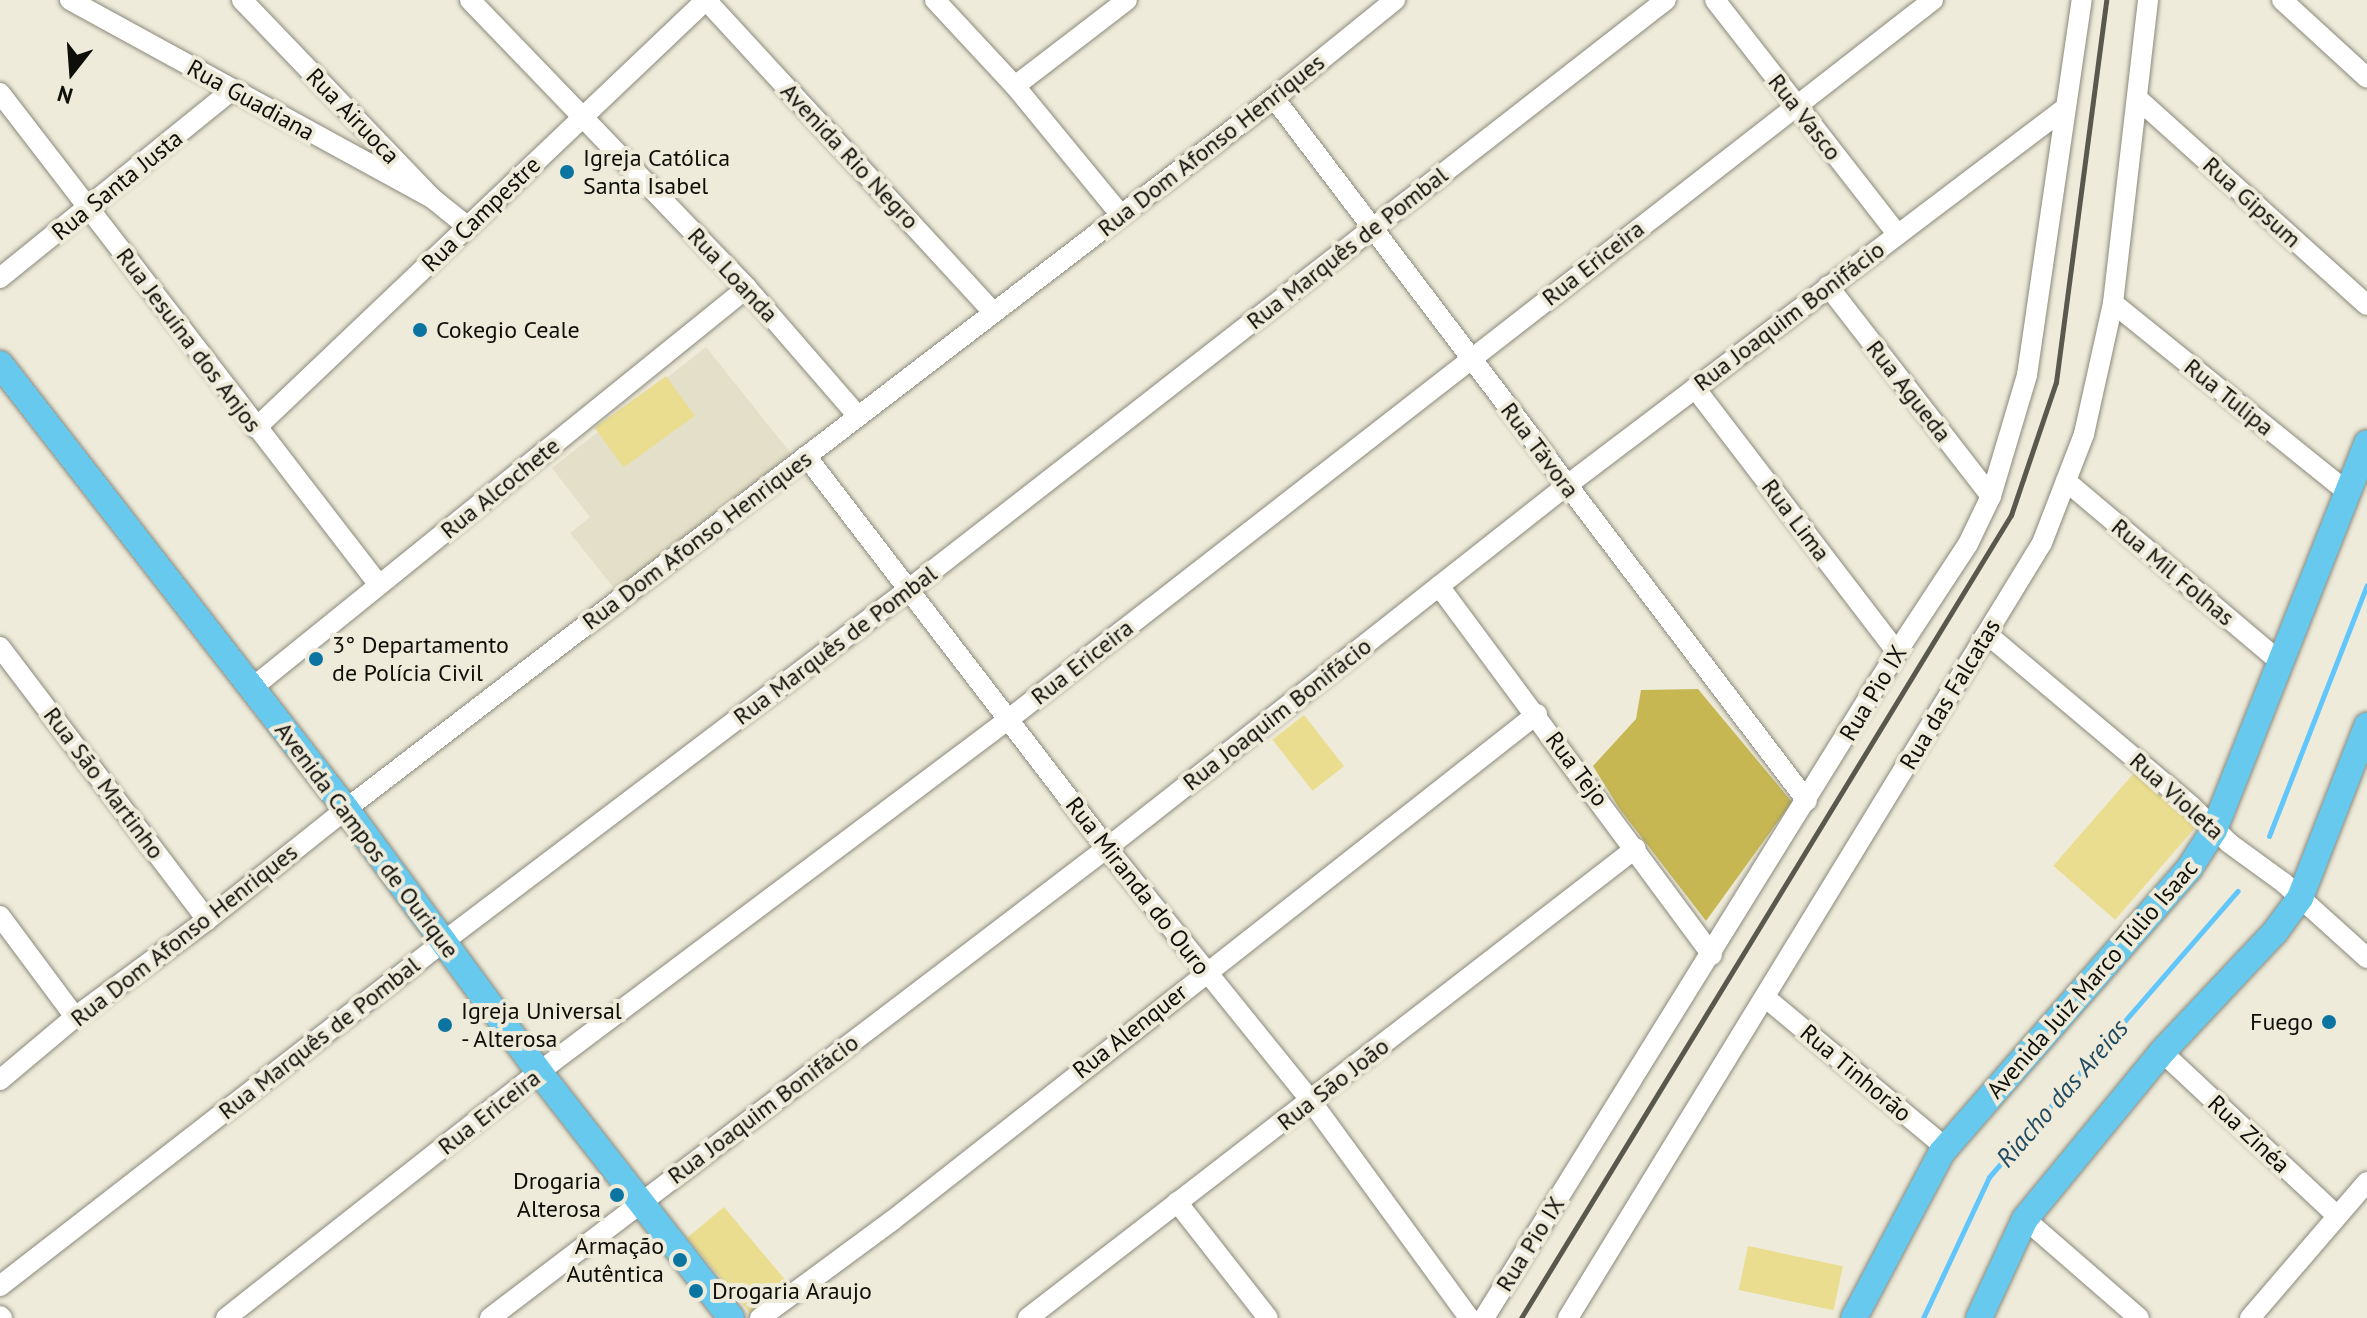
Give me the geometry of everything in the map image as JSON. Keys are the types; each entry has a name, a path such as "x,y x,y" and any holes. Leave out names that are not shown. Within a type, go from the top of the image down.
{"main road":[{"name":"Avenida Campos de Ourique","path":"0,364 346,809 539,1072 731,1318"},
{"name":"Avenida Juiz Marco Túlio Isaac","path":"1854,1318 1946,1148 2189,869 2214,830 2367,443"},
{"path":"1979,1318 2025,1219 2162,1052 2275,932 2300,898 2365,737"}],"street":[{"name":"Rua Guadiana","path":"70,0 432,198"},
{"name":"Rua Airuoca","path":"242,0 432,198 468,227"},
{"name":"Rua Loanda","path":"470,0 747,288 858,416"},
{"name":"Rua Campestre","path":"256,428 706,0"},
{"name":"Avenida Rio Negro","path":"706,0 993,312"},
{"path":"935,0 1015,86 1121,215"},
{"path":"1015,86 1127,0"},
{"name":"Rua Dom Afonso Henriques","path":"0,1080 75,1017 207,920 346,809 1274,98 1395,0"},
{"name":"Rua Marquês de Pombal","path":"0,1286 443,942 909,589 1666,0"},
{"name":"Rua Vasco","path":"1715,0 1897,234"},
{"name":"Rua Ericeira","path":"226,1318 539,1072 1009,719 1933,0"},
{"name":"Rua Pio IX","path":"1484,1318 1712,955 1897,652 1968,544 1991,496 2027,375 2082,0"},
{"name":"Rua das Falcatas","path":"1568,1318 2042,543 2084,434 2113,303 2148,0"},
{"path":"2282,0 2364,69"},
{"name":"Rua Santa Justa","path":"0,278 89,209 232,90"},
{"name":"Rua Jesuína dos Anjos","path":"0,93 379,585"},
{"name":"Rua Távora","path":"1274,98 1807,801"},
{"name":"Rua Gipsum","path":"2137,98 2367,305"},
{"name":"Rua Joaquim Bonifácio","path":"490,1318 1107,848 1566,486 2064,109"},
{"name":"Rua Agueda","path":"1828,286 1991,496"},
{"name":"Rua Alcochete","path":"252,688 747,288"},
{"name":"Rua Tulipa","path":"2113,303 2346,491"},
{"name":"Rua Lima","path":"1695,388 1897,652"},
{"name":"Rua Miranda do Ouro","path":"806,456 1107,848 1311,1101 1469,1318"},
{"name":"Rua Mil Folhas","path":"2066,481 2280,662"},
{"name":"Rua Tejo","path":"1439,586 1537,714 1712,955"},
{"name":"Rua Violeta","path":"1987,634 2367,958"},
{"name":"Rua São Martinho","path":"0,647 207,920"},
{"name":"Rua Alenquer","path":"760,1318 893,1220 1537,714"},
{"name":"Rua São João","path":"1028,1318 1636,848"},
{"path":"0,916 75,1017"},
{"name":"Rua Tinhorão","path":"1766,998 1946,1148"},
{"name":"Rua Zinéa","path":"2162,1052 2337,1216"},
{"path":"2250,1318 2367,1182"},
{"path":"1177,1202 1268,1318"},
{"path":"2025,1219 2139,1318"}],"shaded area":[{"path":"706,347 793,456 618,593 570,533 590,517 552,468"},
{"path":"666,376 695,416 624,467 595,428"},
{"path":"1698,689 1792,802 1706,921 1619,808 1593,766 1636,719 1641,690"},
{"path":"1304,715 1344,766 1312,791 1272,740"},
{"path":"2134,773 2196,827 2115,920 2053,866"},
{"path":"724,1207 788,1283 751,1314 687,1238"},
{"path":"1748,1246 1843,1266 1834,1310 1739,1290"}],"waterway":[{"name":"Riacho das Areias","path":"2269,836 2367,585"},
{"name":"Riacho das Areias","path":"1923,1318 1989,1177 2238,891"}],"railway":[{"path":"1521,1318 2011,515 2056,382 2106,0"}],"place":[{"name":"Igreja Católica Santa Isabel","path":"567,172"},
{"name":"Cokegio Ceale","path":"420,330"},
{"name":"3° Departamento de Polícia Civil","path":"316,659"},
{"name":"Fuego","path":"2329,1022"},
{"name":"Igreja Universal - Alterosa","path":"445,1025"},
{"name":"Drogaria Alterosa","path":"617,1195"},
{"name":"Armação Autêntica","path":"680,1260"},
{"name":"Drogaria Araujo","path":"696,1291"}]}
